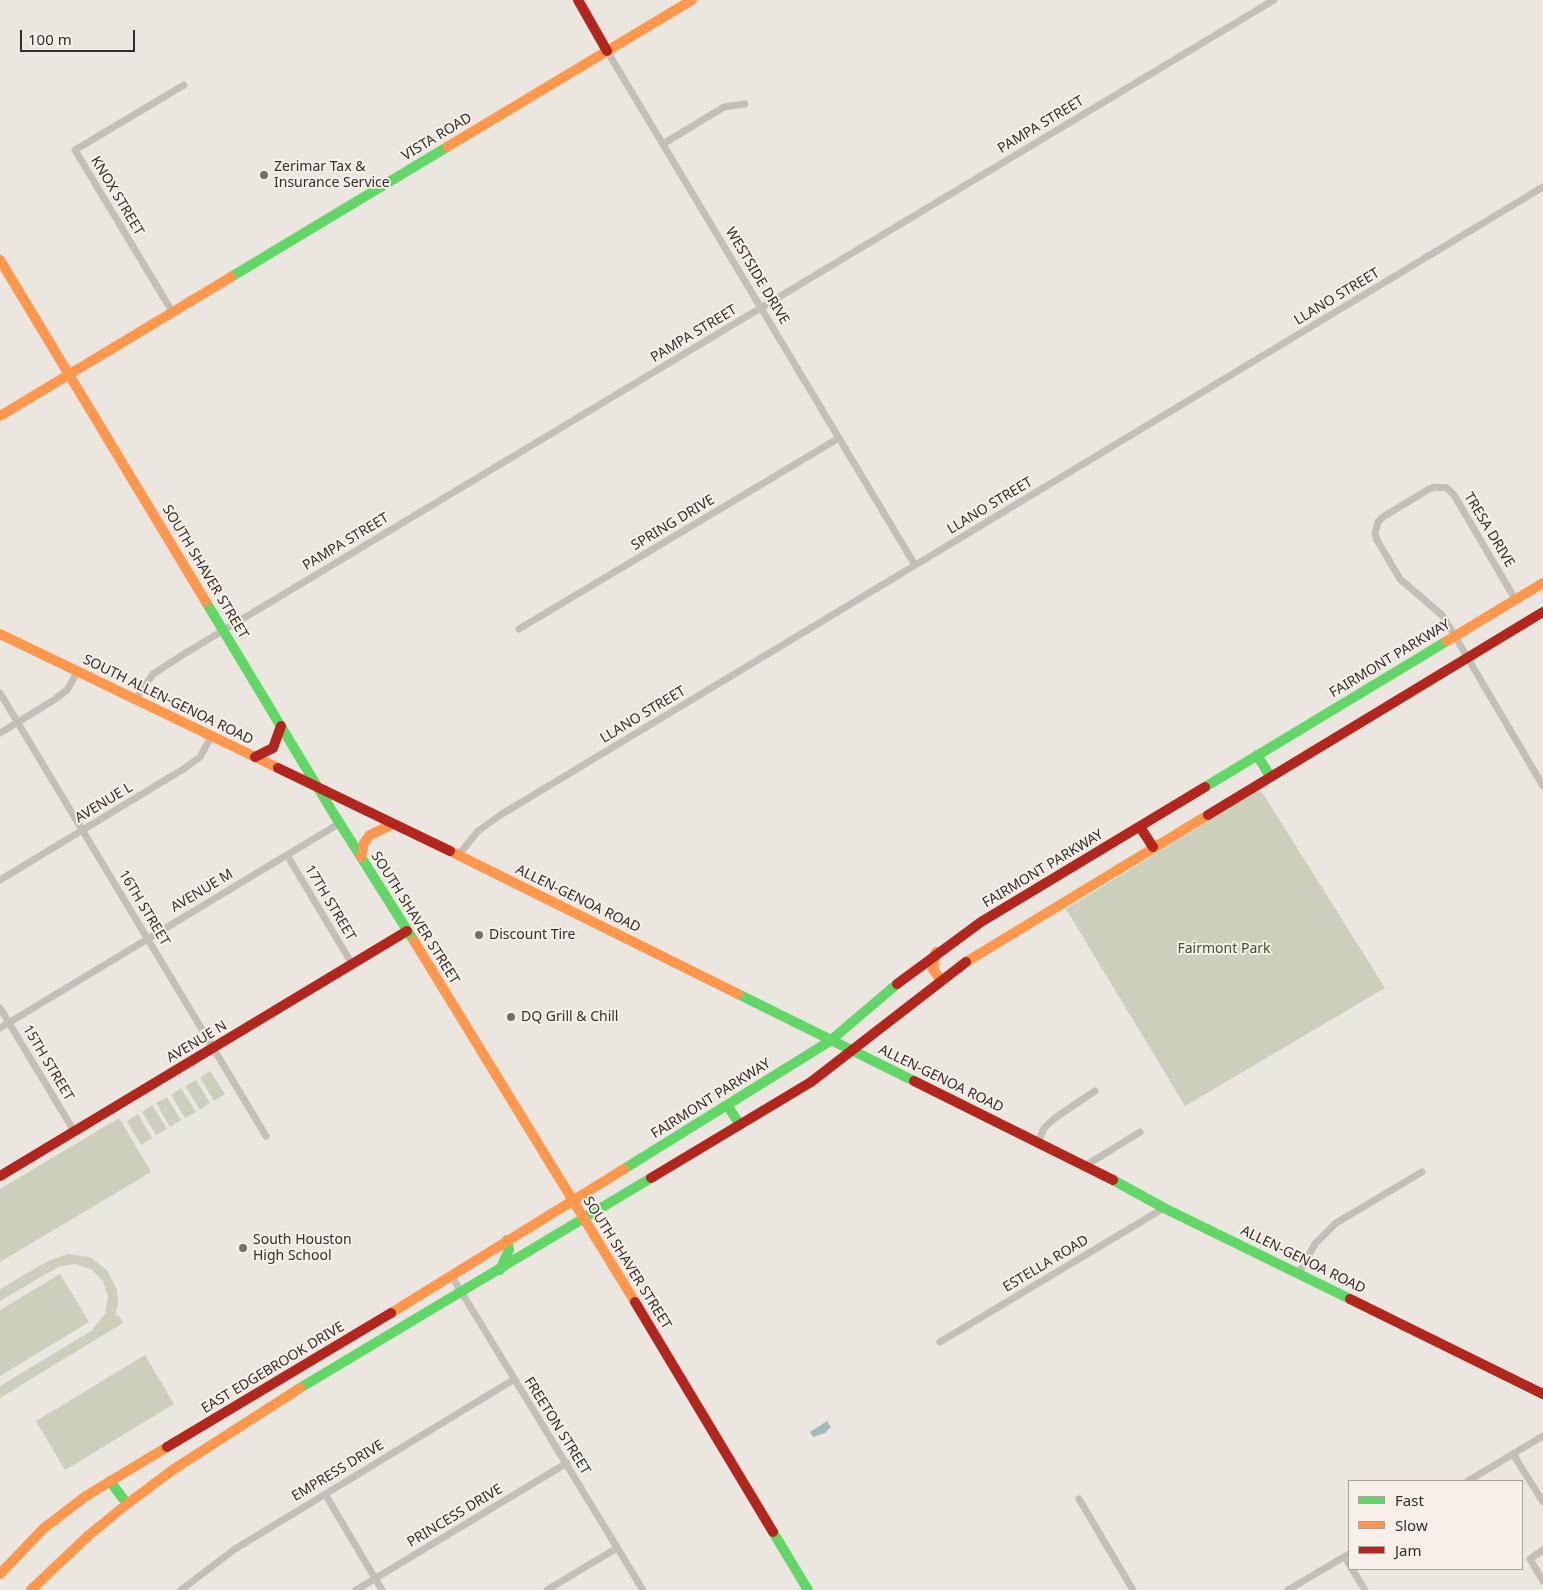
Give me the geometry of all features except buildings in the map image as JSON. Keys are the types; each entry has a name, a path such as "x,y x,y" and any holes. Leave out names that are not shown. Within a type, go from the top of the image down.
{"main road":[{"name":"WESTSIDE DRIVE","path":"578,0 607,51"},
{"name":"VISTA ROAD","path":"0,416 692,0"},
{"name":"SOUTH SHAVER STREET","path":"0,260 281,726 584,1219 808,1590"},
{"name":"FAIRMONT PARKWAY","path":"573,1201 830,1041 936,952 981,922 1543,583"},
{"path":"31,1590 89,1535 127,1504 174,1468 257,1414 462,1293 811,1082 976,955 1543,612"},
{"name":"SOUTH ALLEN-GENOA ROAD","path":"0,634 321,790"},
{"path":"255,757 273,748 281,726"},
{"path":"1257,755 1270,776"},
{"name":"ALLEN-GENOA ROAD","path":"321,790 1038,1142 1164,1208 1543,1394"},
{"path":"360,856 364,843 370,835 393,824"},
{"path":"1140,827 1153,847"},
{"name":"AVENUE N","path":"0,1176 407,931"},
{"path":"936,952 933,969 941,981"},
{"path":"726,1105 740,1125"},
{"name":"EAST EDGEBROOK DRIVE","path":"0,1574 55,1519 110,1481 247,1400 573,1201"},
{"path":"500,1270 509,1250 507,1240"},
{"path":"348,1338 357,1355"},
{"path":"247,1400 257,1414"},
{"path":"110,1481 127,1504"}],"street":[{"name":"PAMPA STREET","path":"136,700 153,674 224,630 1274,0"},
{"name":"WESTSIDE DRIVE","path":"607,51 915,565"},
{"name":"KNOX STREET","path":"173,313 75,150 184,85"},
{"path":"662,144 724,107 745,104"},
{"name":"LLANO STREET","path":"458,856 478,831 502,814 1543,187"},
{"name":"SPRING DRIVE","path":"519,629 839,438"},
{"name":"TRESA DRIVE","path":"1455,636 1436,609 1400,579 1377,540 1375,533 1378,522 1406,502 1435,487 1447,488 1454,495 1515,600"},
{"path":"1455,636 1466,658 1543,786"},
{"path":"0,733 67,690 78,672"},
{"name":"16TH STREET","path":"0,693 266,1136"},
{"name":"AVENUE L","path":"0,880 186,768 200,757 212,737"},
{"name":"AVENUE M","path":"0,1028 340,823"},
{"name":"17TH STREET","path":"287,855 352,964"},
{"name":"15TH STREET","path":"0,1008 74,1131"},
{"path":"1038,1142 1044,1128 1055,1118 1095,1092"},
{"path":"1085,1166 1140,1132"},
{"path":"1298,1274 1314,1244 1336,1223 1422,1172"},
{"name":"ESTELLA ROAD","path":"940,1342 1164,1208"},
{"name":"FREETON STREET","path":"451,1275 513,1380 567,1463 643,1590"},
{"name":"EMPRESS DRIVE","path":"181,1590 235,1549 513,1380"},
{"path":"1470,1480 1543,1436"},
{"path":"1513,1454 1543,1502"},
{"name":"PRINCESS DRIVE","path":"356,1590 567,1463"},
{"path":"325,1494 382,1590"},
{"path":"1079,1499 1133,1590"},
{"path":"547,1590 617,1548"},
{"path":"1543,1550 1530,1559 1543,1581"},
{"path":"1288,1590 1347,1556"},
{"path":"1353,1570 1365,1590"}],"green space":[{"name":"Fairmont Park","path":"1260,789 1385,988 1185,1106 1066,909"},
{"path":"210,1071 225,1094 214,1101 200,1077"},
{"path":"196,1080 210,1103 200,1110 185,1086"},
{"path":"181,1088 196,1112 185,1118 171,1095"},
{"path":"167,1097 181,1120 170,1127 156,1103"},
{"path":"152,1105 167,1129 156,1135 142,1112"},
{"path":"138,1114 152,1138 141,1145 127,1121"},
{"path":"119,1118 151,1172 0,1262 0,1189"},
{"path":"68,1254 90,1257 107,1270 117,1290 118,1304 115,1316 118,1315 123,1323 0,1398 0,1386 91,1331 105,1314 108,1297 103,1281 91,1269 75,1264 58,1267 0,1301 0,1289 48,1261"},
{"path":"60,1274 89,1322 0,1376 0,1310"},
{"path":"145,1355 174,1404 65,1470 36,1421"}],"water":[{"path":"827,1421 831,1427 825,1433 813,1437 810,1432"}],"traffic: fast":[{"path":"231,277 447,147"},
{"path":"206,602 332,811 414,941"},
{"path":"1205,787 1447,641"},
{"path":"1257,755 1270,776"},
{"path":"624,1169 830,1041 897,984"},
{"path":"738,994 914,1081"},
{"path":"727,1105 740,1125"},
{"path":"300,1388 651,1178"},
{"path":"1113,1180 1164,1208 1350,1299"},
{"path":"500,1270 509,1250 507,1240"},
{"path":"110,1481 127,1504"},
{"path":"773,1532 808,1590"}],"traffic: slow":[{"path":"447,147 692,0"},
{"path":"0,260 206,602"},
{"path":"0,416 231,277"},
{"path":"1447,641 1543,583"},
{"path":"0,634 278,768"},
{"path":"966,962 1208,815"},
{"path":"361,857 364,843 370,835 393,824"},
{"path":"450,851 738,994"},
{"path":"414,941 635,1302"},
{"path":"936,952 933,969 941,981"},
{"path":"391,1313 624,1169"},
{"path":"31,1590 89,1535 127,1504 174,1469 300,1388"},
{"path":"0,1574 44,1528 86,1496 167,1447"}],"traffic: jam":[{"path":"578,0 607,51"},
{"path":"1208,815 1543,612"},
{"path":"255,757 273,748 281,726"},
{"path":"278,768 450,851"},
{"path":"897,984 981,922 1205,787"},
{"path":"1140,827 1153,847"},
{"path":"0,1176 407,931"},
{"path":"651,1178 811,1082 966,962"},
{"path":"914,1081 1113,1180"},
{"path":"1350,1299 1543,1394"},
{"path":"635,1302 773,1532"},
{"path":"167,1447 391,1313"}],"place":[{"name":"Zerimar Tax & Insurance Service","path":"264,175"},
{"name":"Discount Tire","path":"479,935"},
{"name":"DQ Grill & Chill","path":"511,1017"},
{"name":"South Houston High School","path":"243,1248"}]}
